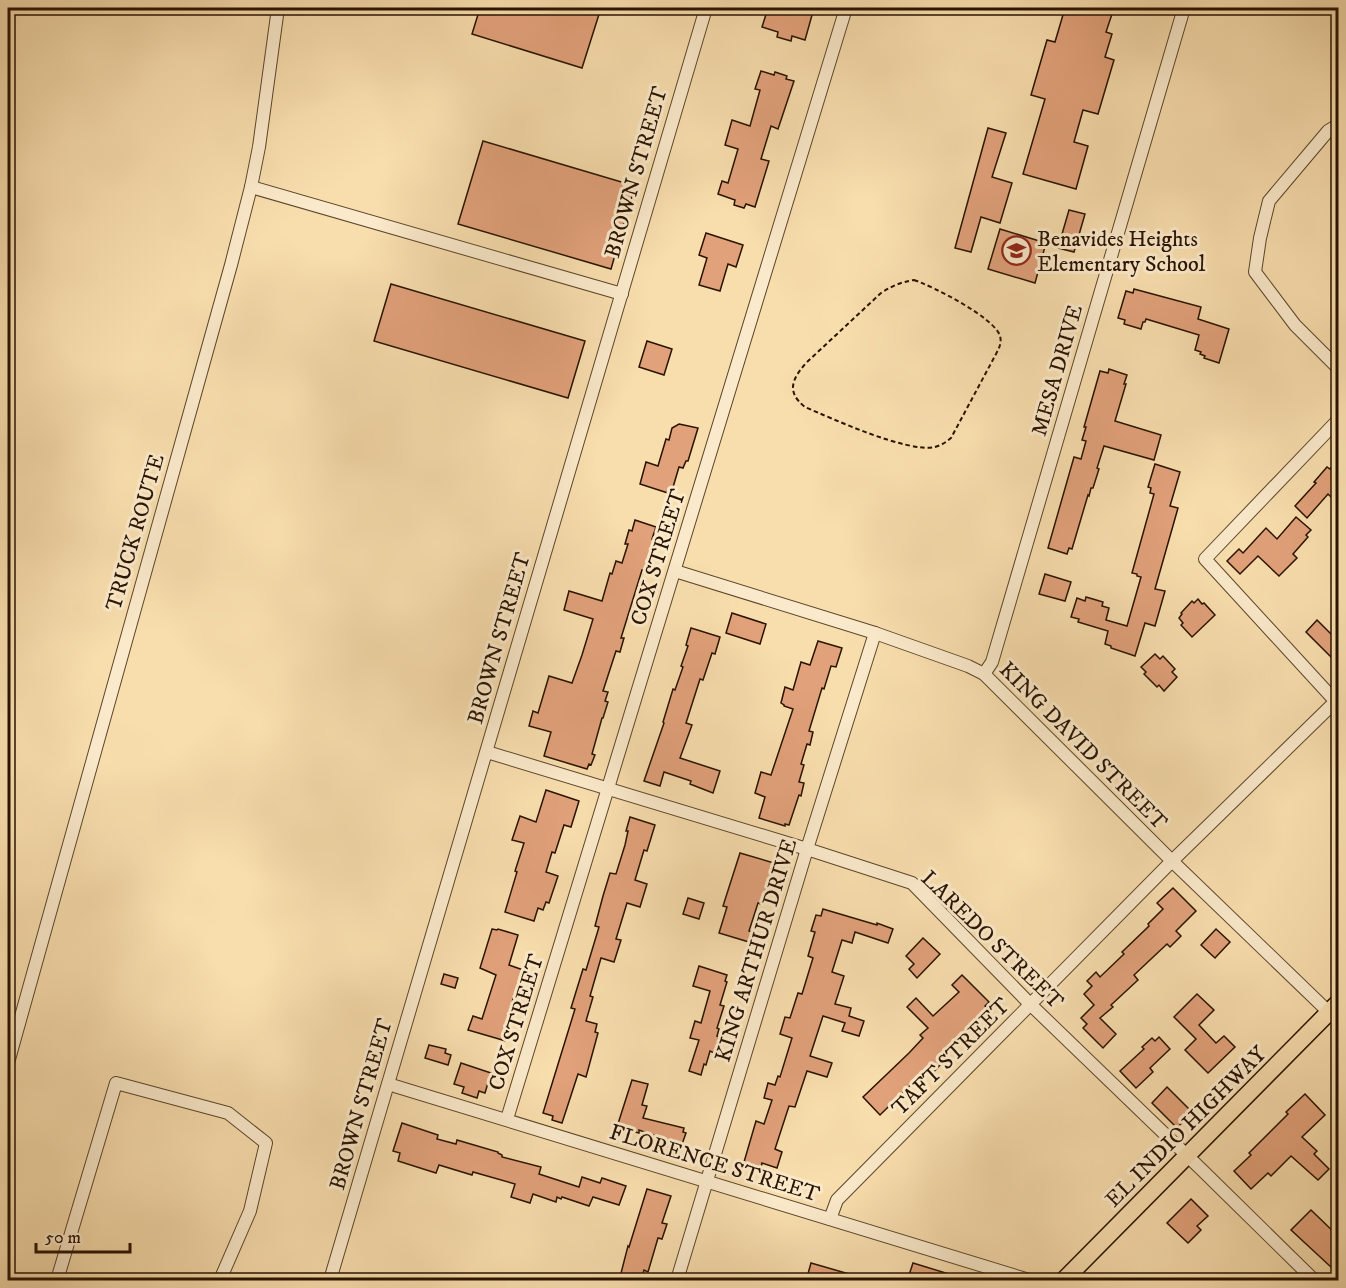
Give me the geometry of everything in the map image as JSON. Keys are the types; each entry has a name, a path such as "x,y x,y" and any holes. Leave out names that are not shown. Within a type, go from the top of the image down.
{"main road":[{"name":"EL INDIO HIGHWAY","path":"1064,1281 1187,1156 1336,1012"}],"street":[{"name":"TRUCK ROUTE","path":"8,1063 251,187 261,136 278,8"},
{"name":"BROWN STREET","path":"330,1281 706,8"},
{"name":"COX STREET","path":"507,1119 846,8"},
{"name":"MESA DRIVE","path":"984,674 992,662 1184,8"},
{"path":"1338,124 1328,131 1269,201 1260,237 1255,272 1295,325 1338,368"},
{"path":"251,187 622,294"},
{"path":"1338,420 1205,559 1338,702"},
{"name":"KING DAVID STREET","path":"675,571 875,633 968,666 984,674 1172,861 1336,1012"},
{"name":"KING ARTHUR DRIVE","path":"677,1281 807,849 875,633"},
{"name":"TAFT STREET","path":"830,1219 837,1200 1172,861 1338,702"},
{"name":"LAREDO STREET","path":"487,752 807,849 912,884 1030,1004 1314,1281"},
{"path":"57,1281 116,1083 228,1113 266,1143 250,1211 220,1281"},
{"name":"FLORENCE STREET","path":"388,1084 1029,1281"}],"path":[{"path":"914,280 923,283 988,321 996,329 1000,345 951,438 944,444 921,447 873,434 805,407 794,394 793,385 796,374 891,286 914,280"}],"building":[{"path":"480,8 601,8 582,68 472,34"},
{"path":"768,8 814,8 805,40 792,36 791,41 777,37 778,32 762,27"},
{"path":"1065,8 1114,8 1106,32 1112,34 1105,57 1114,60 1098,114 1083,110 1074,142 1088,146 1076,189 1023,174 1045,99 1031,95 1047,40 1055,42"},
{"path":"761,71 774,75 775,72 794,81 778,129 771,126 761,159 769,161 755,207 746,204 744,208 734,205 735,200 718,194 722,181 728,183 738,149 725,145 732,120 750,126 760,90 755,89"},
{"path":"988,128 1006,133 992,177 1012,183 1000,223 981,217 971,252 955,248"},
{"path":"483,141 635,186 611,269 458,224"},
{"path":"1069,210 1085,214 1074,252 1058,248"},
{"path":"1000,229 1046,243 1035,283 988,269"},
{"path":"706,233 743,245 736,267 728,264 720,291 699,285 707,258 699,255"},
{"path":"391,284 585,341 568,398 374,341"},
{"path":"1134,289 1201,307 1198,319 1229,329 1219,363 1204,358 1201,352 1195,350 1199,335 1146,319 1141,329 1124,324 1125,320 1118,318 1126,291 1133,293"},
{"path":"647,341 672,349 664,375 639,367"},
{"path":"1109,369 1127,375 1115,421 1161,435 1154,460 1104,446 1093,488 1088,495 1072,549 1069,548 1067,554 1048,548 1074,457 1081,459 1086,441 1082,440 1086,427 1084,427 1100,371 1108,373"},
{"path":"679,424 698,428 688,461 683,468 679,467 671,494 640,484 646,462 658,466 666,439 669,440 672,428"},
{"path":"1338,460 1338,489 1331,497 1328,494 1307,518 1295,506 1327,467 1330,469"},
{"path":"1155,464 1180,472 1170,506 1178,508 1155,589 1165,591 1155,626 1145,623 1135,656 1105,644 1108,631 1078,622 1079,619 1071,617 1077,598 1085,601 1086,597 1103,602 1102,606 1109,608 1106,620 1127,626 1141,577 1132,573 1154,494 1150,493 1151,488 1148,487"},
{"path":"1296,517 1311,530 1293,554 1297,558 1279,576 1258,556 1240,574 1227,561 1239,549 1243,553 1266,528 1277,539"},
{"path":"635,520 656,527 652,539 656,540 646,571 642,570 621,638 624,638 620,652 616,651 603,691 608,692 605,701 608,702 592,754 595,755 587,769 544,756 551,732 529,726 533,711 538,713 549,676 572,683 593,619 564,610 569,591 602,601 616,561 622,563 628,544 625,544 629,530 632,531"},
{"path":"1045,574 1071,582 1065,601 1039,594"},
{"path":"1198,599 1215,615 1192,637 1181,625 1183,623 1179,618 1192,601 1194,603"},
{"path":"732,613 766,624 760,644 726,633"},
{"path":"1317,620 1332,635 1338,629 1338,664 1306,632"},
{"path":"691,628 720,637 703,680 700,679 686,723 692,725 680,758 720,771 713,793 690,784 691,781 664,772 660,786 644,781 673,689 675,690 683,667 681,666"},
{"path":"818,641 842,648 836,667 831,666 824,689 822,688 809,731 813,732 810,745 807,744 801,764 804,765 799,782 804,783 801,796 799,795 789,825 785,824 785,826 759,818 765,797 755,793 761,772 771,775 793,709 781,703 785,687 793,690 801,662 810,665"},
{"path":"1155,654 1160,659 1163,656 1175,669 1172,672 1177,677 1164,691 1144,674 1146,672 1141,667"},
{"path":"546,790 579,801 571,827 564,825 546,872 558,876 549,903 546,902 543,910 538,908 534,921 505,912 524,843 512,840 520,816 536,822"},
{"path":"630,817 655,825 635,880 647,884 640,907 627,903 616,939 621,940 614,962 601,958 590,996 593,997 586,1021 597,1024 595,1032 598,1033 586,1077 578,1074 562,1123 552,1120 553,1116 543,1113 575,1009 571,1008 599,927 595,926 603,896 610,873 616,874 625,845"},
{"path":"740,853 774,863 761,904 758,903 749,931 752,932 749,942 719,933 727,907 723,906"},
{"path":"1173,888 1196,911 1176,931 1181,936 1170,947 1167,944 1134,975 1138,980 1100,1018 1116,1034 1103,1048 1083,1028 1087,1024 1081,1018 1094,1005 1084,994 1092,986 1087,981 1096,972 1100,977 1124,954 1122,952 1163,909 1157,903"},
{"path":"688,898 704,903 699,919 683,914"},
{"path":"823,909 893,929 888,943 855,932 852,943 842,940 832,972 844,976 835,1004 851,1008 849,1016 864,1021 859,1036 842,1031 845,1023 823,1016 810,1056 832,1063 827,1077 807,1071 795,1107 789,1106 775,1149 782,1152 777,1168 762,1163 761,1167 744,1162 756,1121 764,1124 772,1100 764,1098 768,1083 775,1085 778,1076 780,1077 792,1038 780,1034 785,1017 790,1018 798,993 802,994 813,958 808,956 815,932 811,931 816,915 821,916"},
{"path":"492,929 518,935 509,965 526,971 521,987 517,986 505,1026 510,1027 506,1041 468,1030 473,1016 482,1019 496,975 480,968"},
{"path":"1216,929 1230,942 1215,958 1201,945"},
{"path":"923,938 940,954 917,978 909,969 914,964 906,956"},
{"path":"699,966 727,975 720,1005 724,1006 717,1028 719,1037 714,1053 710,1051 701,1075 689,1071 699,1040 690,1038 695,1021 701,1023 710,991 693,986"},
{"path":"444,974 458,978 455,988 441,984"},
{"path":"962,975 989,1002 985,1006 987,1008 972,1023 974,1025 938,1061 941,1064 931,1075 926,1070 880,1115 863,1097 909,1053 923,1038 920,1035 928,1028 907,1007 916,998 933,1016 959,992 952,985"},
{"path":"1197,994 1214,1010 1199,1025 1216,1043 1224,1036 1235,1047 1208,1073 1185,1050 1196,1039 1174,1017"},
{"path":"1159,1037 1170,1049 1150,1068 1153,1072 1136,1088 1120,1071 1144,1049 1142,1047 1152,1038 1155,1041"},
{"path":"429,1045 446,1049 445,1053 451,1055 448,1065 425,1058"},
{"path":"461,1063 491,1073 485,1093 479,1091 477,1098 462,1093 464,1087 454,1084"},
{"path":"632,1080 648,1084 642,1105 647,1106 643,1118 684,1128 683,1132 686,1133 681,1147 678,1146 677,1150 666,1146 667,1141 639,1130 639,1133 631,1131 630,1134 616,1130"},
{"path":"1167,1087 1192,1112 1177,1128 1152,1103"},
{"path":"1305,1094 1325,1115 1302,1137 1317,1151 1314,1154 1329,1169 1318,1180 1291,1156 1271,1176 1268,1173 1251,1189 1234,1171"},
{"path":"402,1123 438,1135 437,1139 456,1144 457,1140 498,1152 502,1157 541,1167 539,1174 579,1187 582,1177 600,1183 602,1178 626,1186 619,1205 593,1197 589,1206 562,1197 561,1199 557,1197 556,1202 533,1194 530,1203 511,1197 515,1184 439,1165 436,1173 398,1161 400,1153 393,1151"},
{"path":"647,1189 671,1196 662,1223 667,1224 662,1239 658,1238 648,1272 644,1270 641,1281 619,1281 628,1246"},
{"path":"1191,1199 1208,1216 1197,1226 1201,1230 1188,1243 1167,1223"},
{"path":"1311,1210 1338,1236 1338,1261 1332,1268 1291,1230"},
{"path":"811,1263 863,1278 862,1281 806,1281"},
{"path":"913,1263 962,1278 961,1281 907,1281"}],"place":[{"name":"Benavides Heights Elementary School","path":"1016,251"}]}
